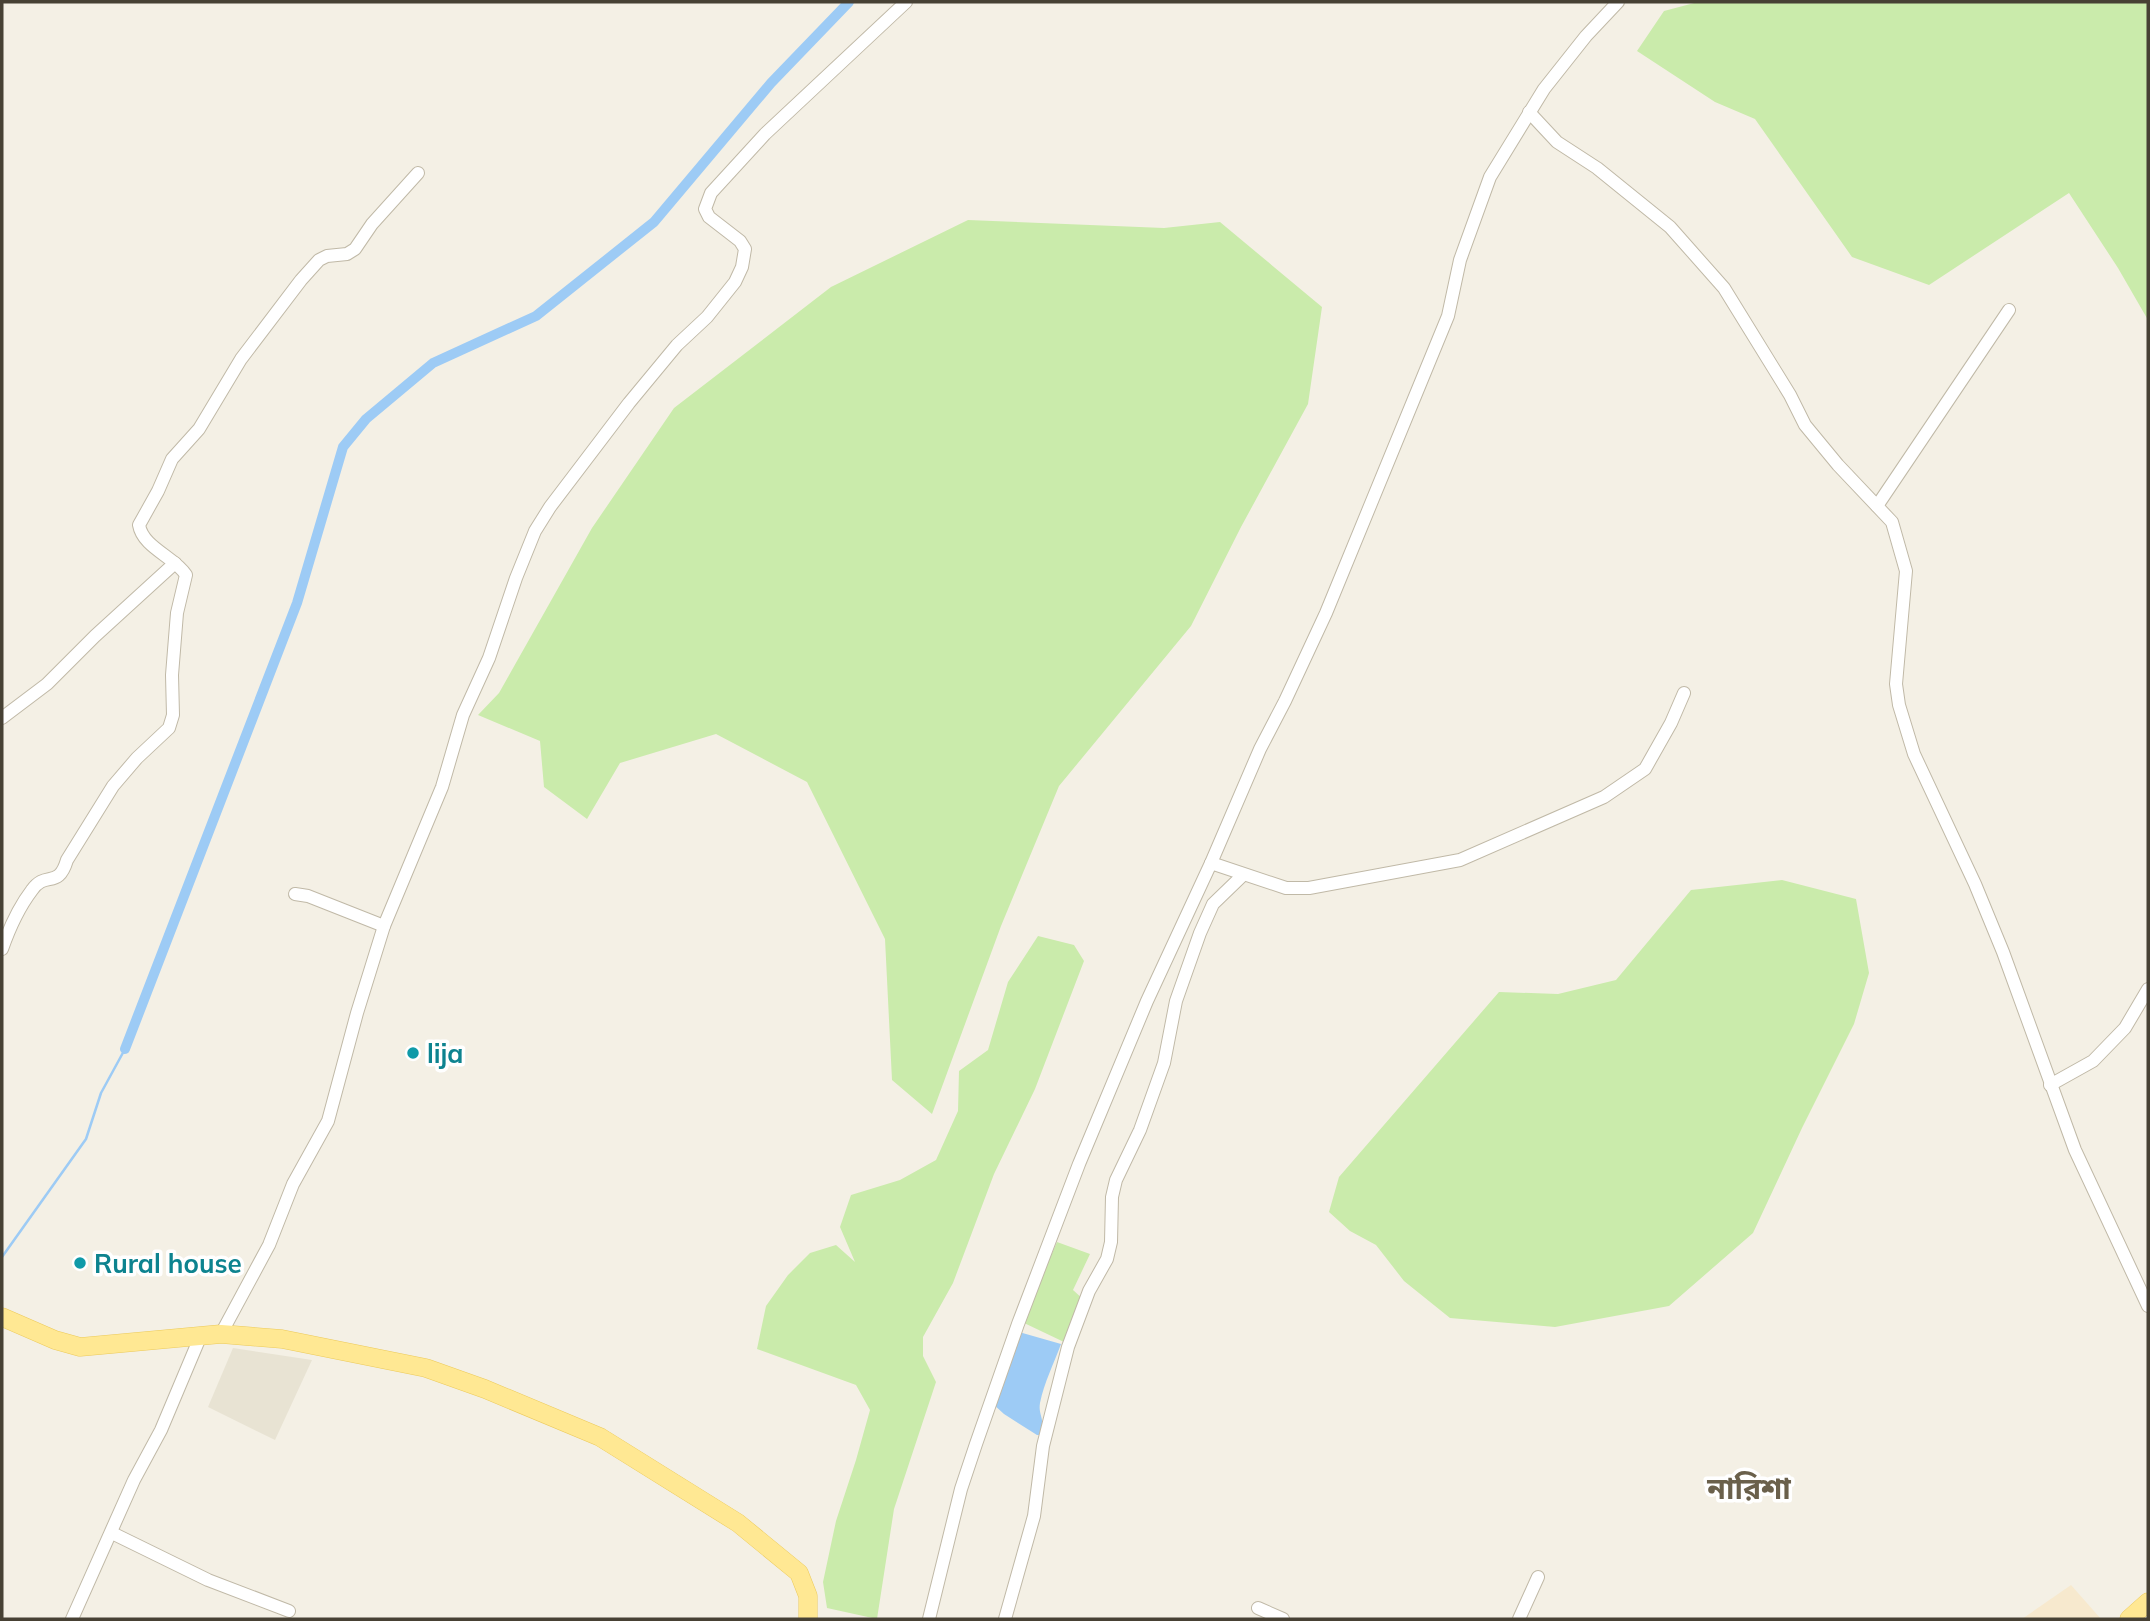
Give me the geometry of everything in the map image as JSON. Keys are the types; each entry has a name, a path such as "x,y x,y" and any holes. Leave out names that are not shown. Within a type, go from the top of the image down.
{"main road":[{"path":"2,1317 54,1340 80,1347 221,1334 282,1339 426,1368 485,1389 600,1437 738,1523 799,1573 808,1596 808,1619"},
{"path":"2129,1619 2148,1602"}],"street":[{"path":"221,1334 269,1245 293,1184 328,1121 384,926 442,787 463,715 489,658 535,531 550,507 629,403 677,345 716,307 735,282 742,267 745,249 740,241 709,217 705,209 706,200 765,134 906,2"},
{"path":"929,1619 961,1489 1018,1324 1084,1151 1147,1001 1260,749 1326,613 1448,316 1460,260 1490,177 1544,89 1586,36 1618,2"},
{"path":"1530,112 1557,142 1597,169 1671,228 1716,278 1790,395 1805,425 1838,465 1892,522 1906,571 1896,684 1899,705 1914,754 1975,884 2003,952 2074,1150 2148,1306"},
{"path":"2,949 16,917 33,889 41,880 59,877 63,873 67,860 113,786 169,728 173,715 172,675 177,613 186,575 149,542 140,531 139,525 159,491 172,459 199,429 241,359 301,280 319,260 327,256 347,254 355,249 372,224 418,173"},
{"path":"1877,506 2009,310"},
{"path":"2,718 58,674 95,636 175,564"},
{"path":"1211,863 1286,888 1309,888 1460,860 1605,797 1645,769 1684,693"},
{"path":"1005,1619 1034,1516 1043,1446 1068,1347 1089,1291 1107,1259 1116,1180 1140,1130 1164,1063 1176,1001 1200,933 1213,904 1243,875"},
{"path":"295,894 308,896 384,926"},
{"path":"2050,1085 2093,1061 2125,1028 2148,989"},
{"path":"72,1619 134,1480 162,1430 201,1335"},
{"path":"112,1533 208,1580 289,1611"},
{"path":"1519,1619 1538,1577"},
{"path":"1258,1608 1283,1619"}],"shaded area":[{"path":"233,1348 312,1360 275,1440 208,1407"},
{"path":"2071,1585 2101,1619 2022,1619"}],"green space":[{"path":"1698,2 2148,2 2148,320 2069,193 1929,285 1852,257 1755,119 1715,102 1637,51 1664,11"},
{"path":"968,220 1164,228 1220,222 1322,307 1308,404 1191,626 1059,786 1001,926 932,1114 892,1080 885,939 807,782 716,734 620,763 587,819 544,787 540,741 478,715 499,693 592,528 674,408 831,287"},
{"path":"1782,880 1856,899 1869,973 1854,1024 1753,1233 1669,1306 1555,1327 1450,1318 1404,1281 1376,1245 1350,1231 1329,1212 1339,1177 1499,992 1558,994 1616,980 1691,890"},
{"path":"1038,936 1074,945 1084,961 1035,1089 994,1174 953,1283 923,1337 923,1356 936,1382 894,1509 877,1619 827,1608 823,1582 836,1521 870,1410 856,1385 757,1349 766,1306 788,1275 810,1253 836,1245 855,1262 840,1227 851,1195 900,1180 936,1160 958,1111 959,1071 988,1050 1008,982"},
{"path":"1057,1242 1090,1254 1073,1290 1084,1300 1064,1342 1022,1322"}],"water":[{"path":"1019,1332 1061,1344 1040,1403 1042,1435 1037,1435 993,1404"}],"waterway":[{"path":"125,1049 297,603 343,447 366,419 433,363 536,316 654,222 771,83 849,2"},
{"path":"2,1257 86,1139 101,1093 125,1049"}],"place":[{"name":"lija","path":"413,1053"},
{"name":"Rural house","path":"80,1263"}],"district":[{"name":"নারিশা","path":"1749,1488"}]}
